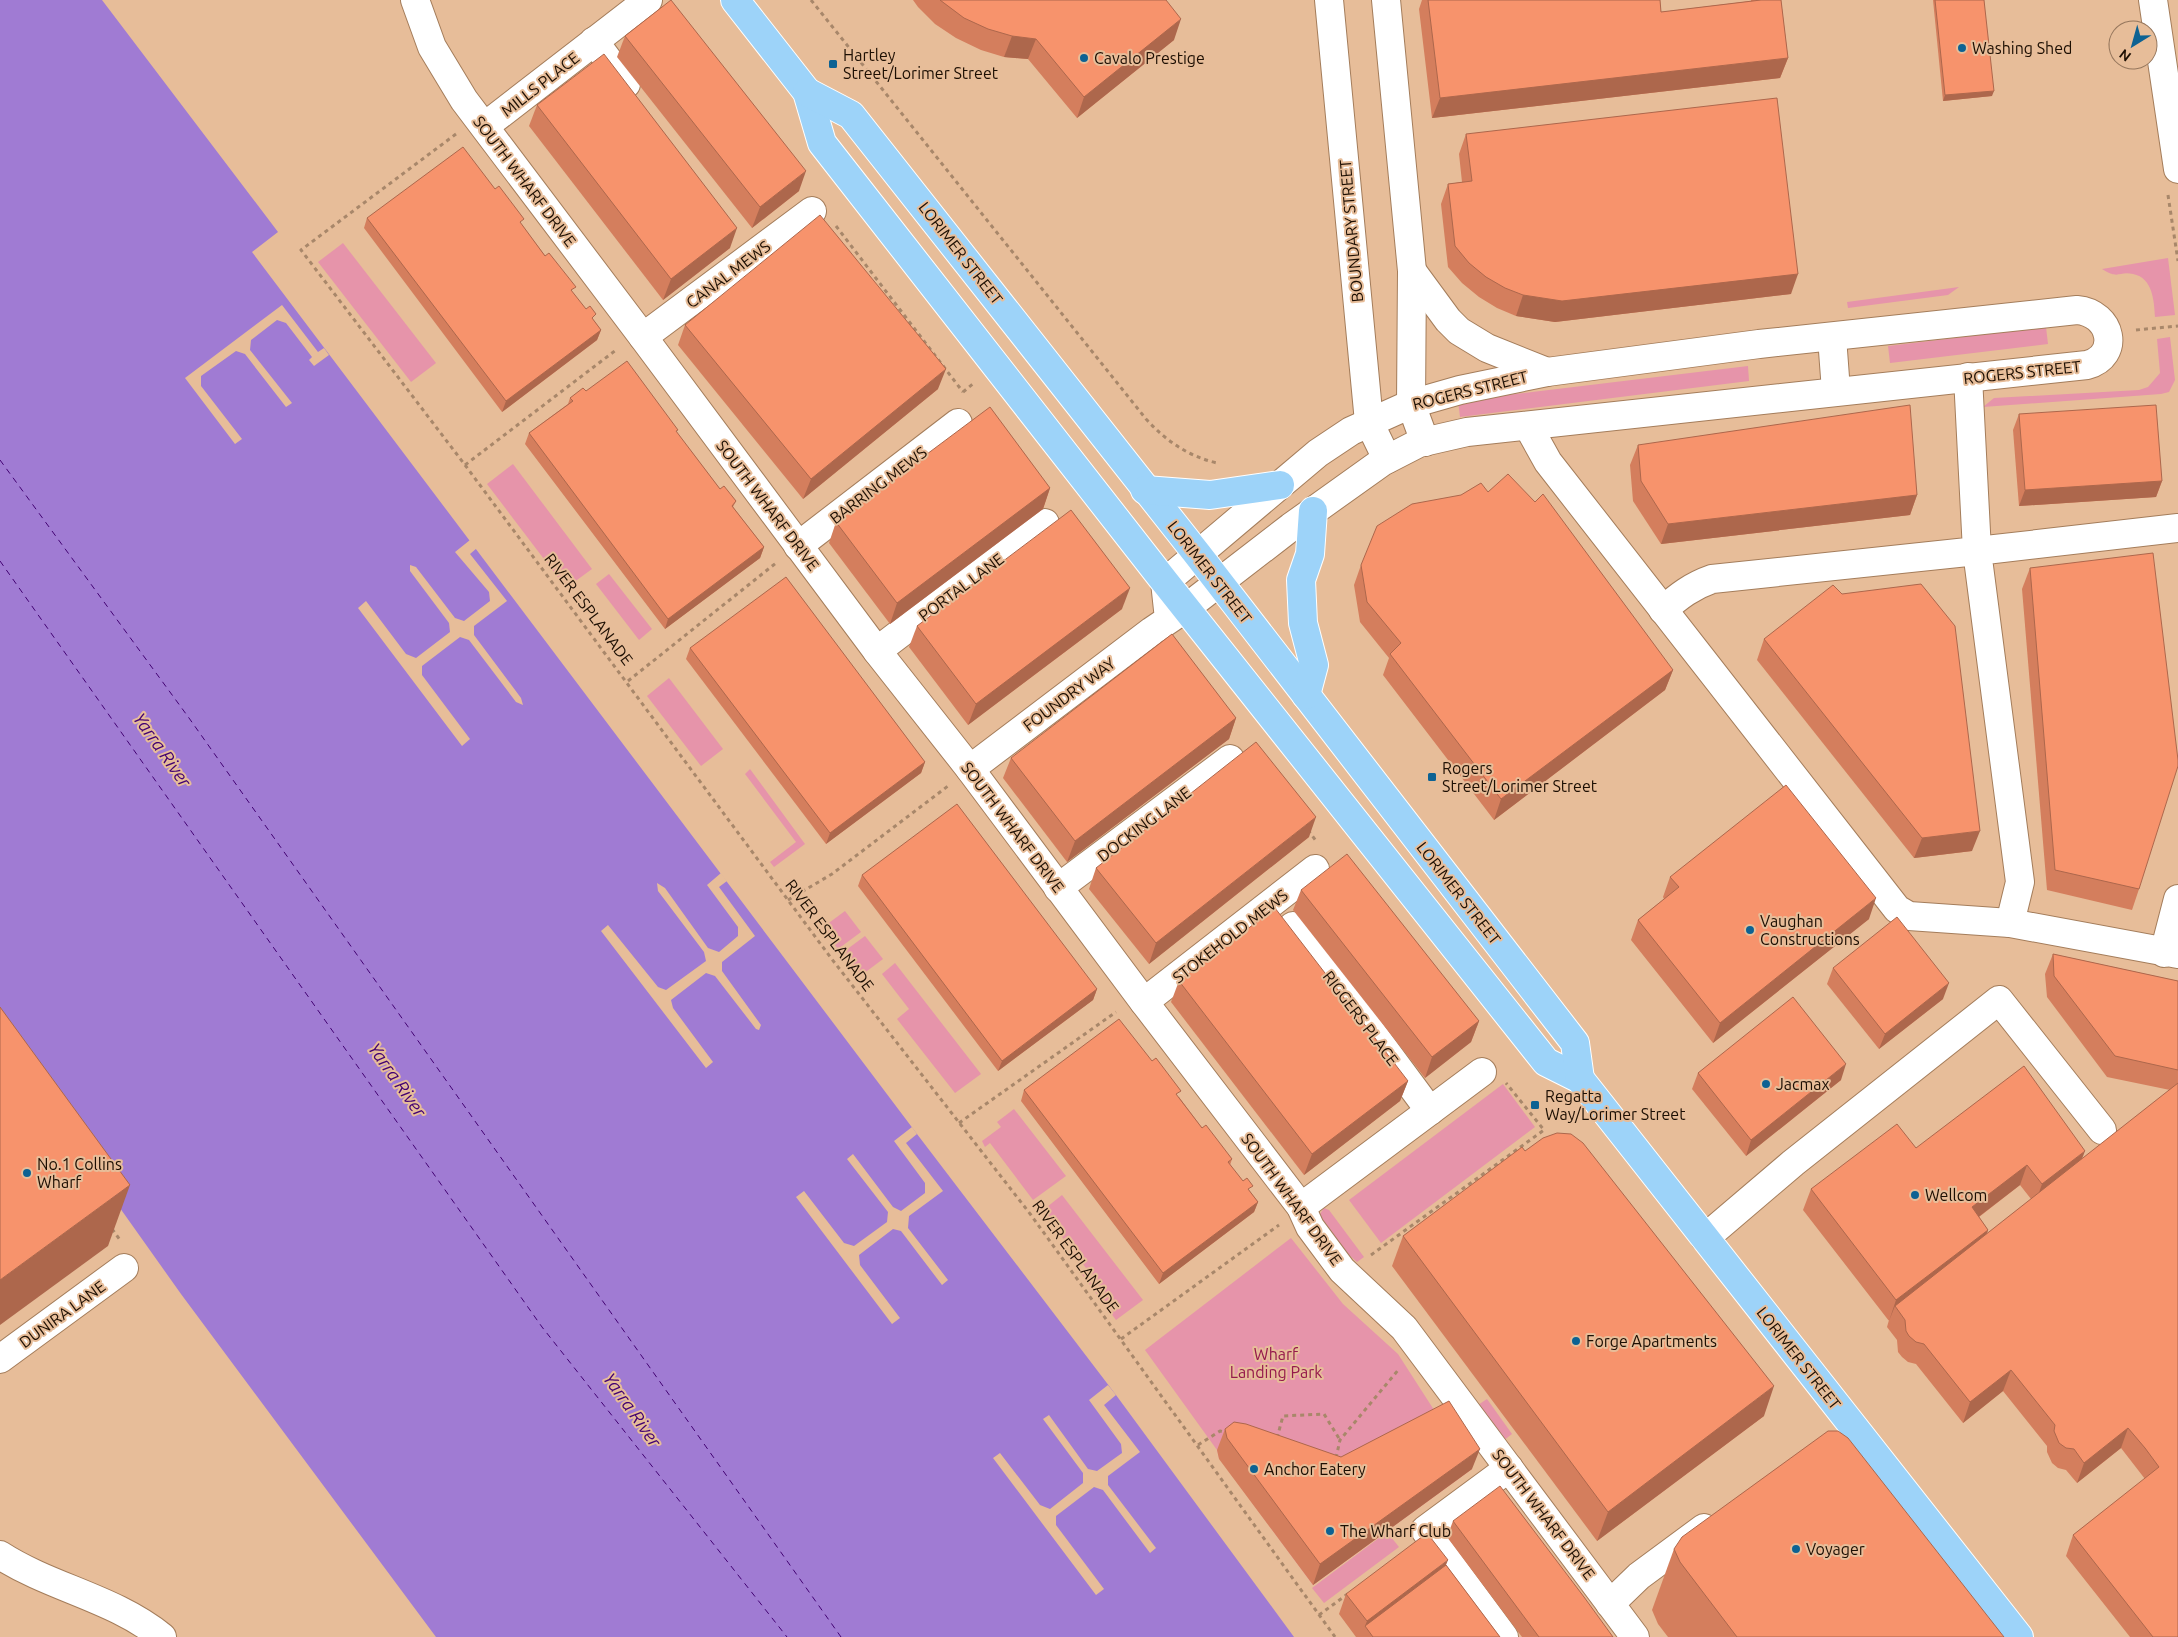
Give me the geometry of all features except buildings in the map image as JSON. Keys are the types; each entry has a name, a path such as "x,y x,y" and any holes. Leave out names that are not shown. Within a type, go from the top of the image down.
{"main road":[{"name":"LORIMER STREET","path":"734,0 807,92 822,143 1165,582 1178,613 1546,1062 1580,1079 1705,1238 1838,1429 2018,1637"},
{"name":"LORIMER STREET","path":"807,92 851,115 1198,555 1575,1043 1580,1079"},
{"path":"1146,490 1210,495 1280,485"},
{"path":"1306,695 1314,665 1303,623 1301,580 1310,554 1313,511"}],"street":[{"name":"SOUTH WHARF DRIVE","path":"415,0 432,47 473,129 643,337 877,651 970,769 1144,1002 1302,1208 1310,1227 1342,1270 1404,1328 1635,1637"},
{"name":"MILLS PLACE","path":"473,129 648,0"},
{"name":"BOUNDARY STREET","path":"1329,0 1369,422 1387,459"},
{"path":"1386,0 1412,271 1412,404 1425,442"},
{"path":"2153,0 2178,169"},
{"name":"MILLS PLACE","path":"594,41 641,103"},
{"name":"CANAL MEWS","path":"643,337 812,211"},
{"path":"1412,271 1448,320 1459,331 1487,348 1547,372"},
{"name":"ROGERS STREET","path":"1165,582 1336,440 1369,422 1412,404 1460,390 1547,372 1832,337 2077,310 2090,311 2101,319 2107,334 2104,354 2101,359 2092,364 1467,432 1425,442 1387,459 1313,511 1178,613"},
{"path":"1832,337 1836,391"},
{"path":"1968,377 1977,551 2020,882 2010,924"},
{"name":"BARRING MEWS","path":"798,546 958,424"},
{"path":"1528,426 1548,462 1897,909 1909,916 2010,924 2171,953 2178,899"},
{"name":"PORTAL LANE","path":"877,651 1045,523"},
{"path":"1663,610 1686,590 1712,579 2178,528"},
{"name":"FOUNDRY WAY","path":"970,769 1178,613"},
{"name":"DOCKING LANE","path":"1058,888 1230,759"},
{"name":"STOKEHOLD MEWS","path":"1144,1002 1317,856"},
{"name":"RIGGERS PLACE","path":"1293,926 1430,1111"},
{"path":"1705,1238 1793,1163 1999,1000 2102,1130"},
{"path":"1302,1208 1430,1111 1492,1075"},
{"name":"DUNIRA LANE","path":"0,1359 124,1268"},
{"path":"1504,1637 1424,1530 1508,1468"},
{"path":"1610,1604 1639,1576 1723,1514"},
{"path":"0,1555 43,1578 111,1606 162,1637"}],"path":[{"path":"811,0 1146,419 1159,433 1185,452 1198,458 1224,464"},
{"name":"RIVER ESPLANADE","path":"473,129 454,135 300,250 628,681 788,900 1031,1215 1335,1637"},
{"path":"2107,334 2178,326"},
{"path":"465,465 630,340 643,337"},
{"path":"963,392 974,383"},
{"path":"628,681 798,546"},
{"path":"788,900 832,874 970,769"},
{"path":"1308,829 1317,856"},
{"path":"959,1123 1123,1007 1144,1002"},
{"path":"1371,1255 1544,1130 1492,1075"},
{"path":"1121,1339 1302,1208"},
{"path":"107,1222 135,1261 124,1268"},
{"path":"1332,1461 1337,1456 1340,1440 1418,1348"},
{"path":"1274,1446 1283,1416 1324,1414 1340,1440"},
{"path":"1198,1445 1220,1431 1229,1433"},
{"path":"1319,1615 1350,1592"}],"green space":[{"path":"343,243 436,363 411,382 318,262"},
{"path":"2168,258 2175,315 2155,317 2151,291 2145,280 2140,276 2128,273 2115,275 2102,269"},
{"path":"1959,287 1948,295 1848,308 1847,302"},
{"path":"2046,327 2048,344 1890,363 1888,346"},
{"path":"2170,337 2175,380 2169,392 1983,407 1994,398 2139,390 2148,387 2160,373 2157,339"},
{"path":"1748,366 1749,381 1460,417 1458,401"},
{"path":"513,464 592,569 566,588 487,484"},
{"path":"609,574 652,629 639,640 596,584"},
{"path":"669,678 723,749 701,766 647,696"},
{"path":"750,769 805,844 774,867 770,862 796,842 745,774"},
{"path":"845,911 861,932 838,949 822,928"},
{"path":"865,936 883,959 859,977 842,953"},
{"path":"895,963 981,1074 955,1093 897,1019 909,1009 882,974"},
{"path":"1503,1084 1535,1127 1381,1243 1349,1200"},
{"path":"1014,1109 1066,1176 1033,1200 990,1143 985,1147 982,1141 1001,1127 997,1122"},
{"path":"1062,1195 1143,1300 1116,1320 1081,1273 1086,1268 1042,1211"},
{"path":"1324,1208 1329,1210 1364,1257 1357,1262 1347,1253 1334,1247 1318,1217"},
{"name":"Wharf Landing Park","path":"1291,1238 1343,1304 1398,1354 1472,1469 1313,1585 1219,1458 1217,1450 1145,1350"},
{"path":"1487,1399 1512,1434 1503,1441 1478,1405"},
{"path":"1387,1532 1399,1547 1324,1603 1312,1588"}],"water":[{"name":"Yarra River","path":"0,0 102,0 278,232 252,252 1116,1395 1294,1637 436,1637 181,1294 0,1039"}],"pier":[{"path":"282,305 318,352 324,348 329,355 314,366 309,360 312,357 286,323 277,320 251,340 250,350 292,403 286,407 245,354 236,351 201,376 201,386 242,439 235,444 185,378"},
{"path":"470,540 477,548 470,554 507,601 474,626 474,635 521,698 523,705 516,702 469,640 460,637 422,666 422,675 470,739 462,746 358,608 366,601 406,654 416,658 450,632 449,623 410,571 410,565 416,567 455,618 464,621 490,601 489,592 455,552"},
{"path":"721,873 727,881 719,887 755,936 722,962 722,971 761,1025 759,1030 756,1029 715,976 706,973 671,1000 673,1008 713,1062 706,1068 601,931 608,925 658,987 666,990 706,961 704,952 658,891 657,883 665,888 708,948 719,952 738,936 738,927 707,885"},
{"path":"912,1127 917,1134 906,1143 943,1191 909,1216 908,1228 948,1280 942,1285 901,1231 893,1229 859,1255 860,1265 900,1318 892,1324 796,1197 804,1191 844,1243 854,1246 887,1222 888,1212 847,1159 853,1154 893,1207 901,1211 925,1193 925,1183 894,1141"},
{"path":"1108,1385 1116,1395 1104,1405 1140,1452 1108,1476 1108,1485 1156,1548 1150,1553 1103,1490 1094,1487 1056,1516 1056,1525 1104,1589 1096,1595 993,1458 1000,1453 1040,1505 1050,1509 1083,1483 1083,1473 1043,1419 1049,1415 1088,1469 1097,1471 1122,1453 1121,1444 1089,1400"}],"ferry route":[{"path":"0,460 189,718 841,1637"},
{"path":"0,561 542,1327 787,1637"}],"place":[{"name":"Washing Shed","path":"1962,48"},
{"name":"Cavalo Prestige","path":"1084,58"},
{"name":"Hartley Street/Lorimer Street","path":"833,64"},
{"name":"Rogers Street/Lorimer Street","path":"1432,777"},
{"name":"Vaughan Constructions","path":"1750,930"},
{"name":"Jacmax","path":"1766,1084"},
{"name":"Regatta Way/Lorimer Street","path":"1535,1105"},
{"name":"No.1 Collins Wharf","path":"27,1173"},
{"name":"Wellcom","path":"1915,1195"},
{"name":"Forge Apartments","path":"1576,1341"},
{"name":"Anchor Eatery","path":"1254,1469"},
{"name":"The Wharf Club","path":"1330,1531"},
{"name":"Voyager","path":"1796,1549"}]}
